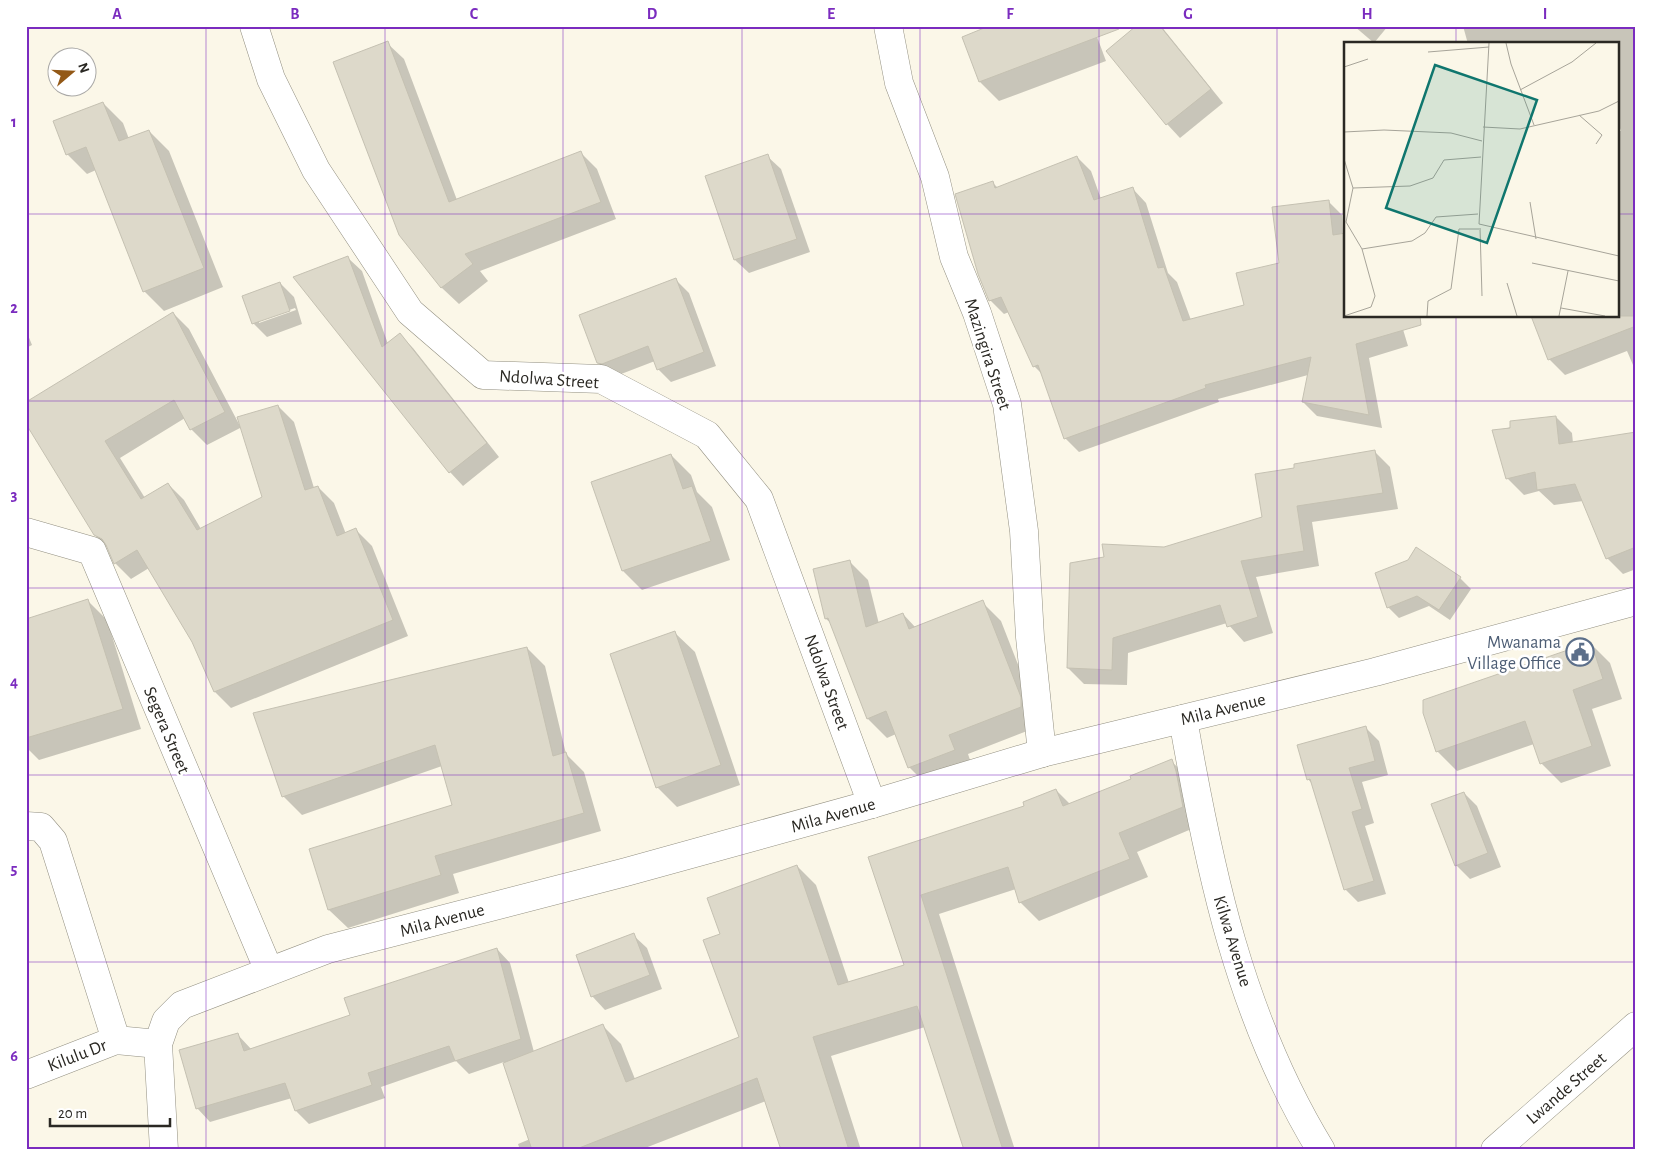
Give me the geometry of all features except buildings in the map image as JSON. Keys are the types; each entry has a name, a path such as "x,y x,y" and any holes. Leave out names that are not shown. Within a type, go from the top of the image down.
{"street":[{"name":"Ndolwa Street","path":"254,26 271,79 316,170 410,312 483,374 601,379 707,435 759,499 872,804"},
{"name":"Mazingira Street","path":"888,26 899,83 935,177 954,257 977,313 1007,404 1024,531 1030,637 1042,753"},
{"name":"Segera Street","path":"26,532 92,552 269,971"},
{"name":"Mila Avenue","path":"164,1150 158,1044 166,1022 182,1005 269,971 328,949 570,887 872,804 1042,753 1375,672 1636,601"},
{"name":"Kilwa Avenue","path":"1183,719 1200,815 1226,927 1268,1049 1296,1109 1321,1150"},
{"path":"26,826 41,827 52,841 116,1040"},
{"name":"Lwande Street","path":"1495,1150 1636,1026"},
{"name":"Kilulu Dr","path":"26,1075 116,1040 158,1044"}],"place":[{"name":"Mwanama Village Office","path":"1580,652"}]}
